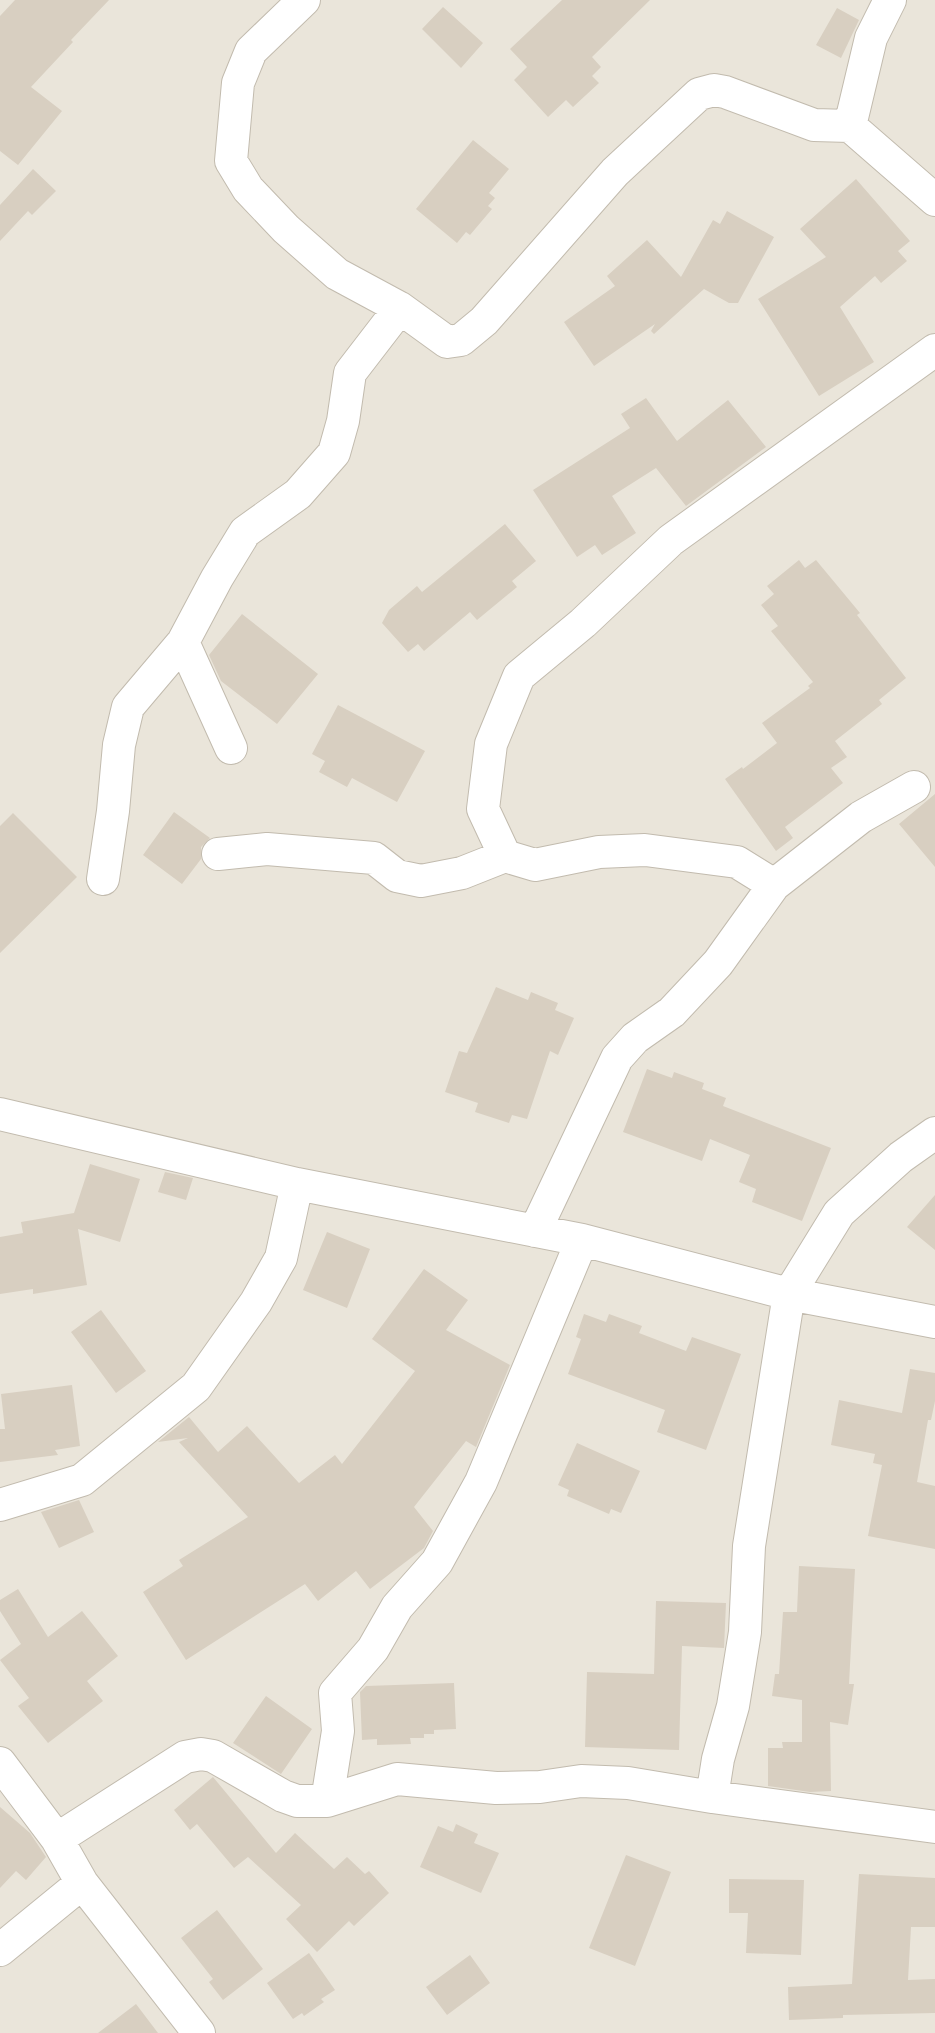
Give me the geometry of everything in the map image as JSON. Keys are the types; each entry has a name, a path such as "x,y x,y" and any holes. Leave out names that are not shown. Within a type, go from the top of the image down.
{"street":[{"path":"304,0 251,51 238,83 231,162 248,190 286,229 337,274 400,308 447,342 461,340 484,321 615,172 699,94 714,90 725,92 814,125 850,126 935,200"},
{"path":"850,126 871,38 890,0"},
{"path":"103,879 113,811 118,745 128,707 183,642 245,532 298,494 334,453 343,421 351,373 400,308"},
{"path":"505,856 483,808 491,744 519,676 583,623 671,540 935,350"},
{"path":"183,642 231,748"},
{"path":"535,1231 617,1058 635,1038 672,1012 718,963 774,885 861,817 914,787"},
{"path":"218,854 267,849 374,858 397,876 421,881 462,873 505,856 535,865 599,852 645,850 737,862 774,885"},
{"path":"0,1114 297,1184 582,1240 789,1294 935,1322"},
{"path":"712,1797 718,1759 733,1706 745,1632 749,1546 789,1294 839,1213 901,1157 935,1133"},
{"path":"0,1504 82,1480 197,1387 256,1302 281,1258 297,1184"},
{"path":"327,1801 338,1731 335,1693 373,1649 397,1607 437,1562 481,1482 582,1240"},
{"path":"57,1839 185,1757 201,1754 213,1756 283,1796 297,1801 327,1801 397,1779 496,1788 540,1787 581,1780 628,1783 935,1827"},
{"path":"0,1763 57,1839 82,1883 199,2033"},
{"path":"0,1950 82,1883"}],"shaded area":[{"path":"0,0 935,0 935,2033 0,2033"}],"building":[{"path":"15,0 109,0 31,87 62,111 18,165 0,151 0,16"},
{"path":"562,0 650,0 592,57 601,67 592,76 599,83 573,107 566,100 548,117 514,80 527,67 510,49"},
{"path":"443,7 483,43 461,68 422,29"},
{"path":"837,8 859,20 841,58 816,45"},
{"path":"473,140 509,169 489,193 495,198 488,206 492,209 470,235 466,232 457,243 416,209"},
{"path":"33,169 56,191 32,215 28,211 0,241 0,205"},
{"path":"856,179 910,241 898,251 907,261 881,283 875,276 840,307 874,362 819,396 758,299 826,257 800,229"},
{"path":"727,211 774,237 738,303 729,303 704,289 654,334 651,331 655,324 594,366 564,322 615,286 607,276 647,240 681,277 713,220 720,224"},
{"path":"646,398 677,441 728,400 766,447 686,506 656,468 612,496 636,533 602,555 595,545 577,557 533,490 630,428 621,414"},
{"path":"505,524 536,561 512,581 517,587 477,620 470,612 424,651 418,644 408,652 382,623 389,610 417,586 422,592"},
{"path":"799,560 805,568 816,560 860,613 857,615 906,678 879,700 882,704 835,741 847,757 831,768 843,783 785,827 793,838 776,851 725,779 777,743 762,723 810,688 808,686 813,682 771,631 778,626 761,605 774,594 767,586"},
{"path":"242,614 318,674 277,724 221,681 209,655"},
{"path":"338,705 425,751 397,802 352,778 347,787 319,772 325,761 312,754"},
{"path":"935,794 935,867 899,824"},
{"path":"174,812 210,838 201,847 201,859 182,884 143,855"},
{"path":"13,813 77,877 0,953 0,826"},
{"path":"496,987 528,1000 531,992 558,1003 555,1010 574,1018 558,1055 550,1051 527,1119 512,1115 509,1123 475,1112 478,1103 445,1092 459,1051 467,1053"},
{"path":"647,1069 672,1078 674,1072 704,1083 702,1089 726,1098 723,1106 831,1148 802,1221 752,1202 756,1189 739,1182 750,1155 710,1139 702,1161 623,1132"},
{"path":"90,1164 140,1179 120,1242 78,1229 87,1285 33,1294 33,1289 0,1294 0,1237 23,1233 21,1222 74,1213"},
{"path":"165,1172 193,1178 186,1200 158,1192"},
{"path":"935,1195 935,1250 907,1227"},
{"path":"327,1232 370,1249 347,1308 303,1290"},
{"path":"424,1269 468,1300 446,1330 510,1365 476,1447 466,1441 414,1507 433,1531 424,1548 370,1589 356,1571 318,1601 305,1584 186,1660 143,1592 183,1566 179,1560 248,1517 179,1442 188,1438 158,1442 189,1417 218,1452 247,1426 299,1483 335,1455 342,1464 415,1371 372,1339"},
{"path":"101,1310 146,1371 116,1393 71,1332"},
{"path":"584,1314 606,1322 609,1314 642,1326 639,1333 686,1351 692,1337 741,1354 706,1450 657,1432 665,1410 568,1374 581,1339 576,1337"},
{"path":"910,1369 935,1373 935,1401 931,1420 928,1420 917,1482 935,1486 935,1549 868,1536 882,1465 873,1463 875,1454 831,1445 839,1400 902,1413"},
{"path":"72,1385 80,1446 55,1450 58,1455 0,1462 0,1429 5,1429 1,1394"},
{"path":"577,1443 640,1471 621,1513 611,1509 609,1514 567,1496 569,1490 558,1485"},
{"path":"79,1500 94,1532 59,1548 41,1512"},
{"path":"799,1566 855,1569 849,1684 854,1684 848,1725 830,1722 831,1791 810,1792 768,1786 768,1748 783,1748 782,1742 802,1742 802,1700 772,1696 775,1674 779,1674 783,1612 797,1612"},
{"path":"18,1589 48,1637 82,1611 118,1656 87,1681 103,1701 48,1743 18,1706 29,1698 0,1660 21,1644 0,1611 0,1600"},
{"path":"656,1601 726,1603 724,1648 682,1646 679,1750 585,1747 587,1672 654,1674"},
{"path":"454,1683 456,1729 434,1730 434,1734 424,1734 424,1738 410,1738 411,1744 377,1745 377,1739 362,1740 360,1692 366,1686"},
{"path":"266,1696 312,1729 281,1774 233,1743"},
{"path":"213,1777 276,1853 295,1833 334,1869 347,1857 365,1874 369,1871 389,1893 354,1926 349,1921 317,1952 286,1919 301,1905 248,1857 234,1868 197,1824 190,1830 174,1810"},
{"path":"0,1807 30,1833 46,1857 26,1880 16,1871 0,1888"},
{"path":"456,1824 478,1834 474,1843 499,1853 481,1893 420,1867 438,1826 453,1832"},
{"path":"626,1855 671,1872 635,1966 589,1948"},
{"path":"859,1874 935,1878 935,1927 911,1927 908,1980 935,1979 935,2013 843,2015 843,2018 789,2020 788,1987 852,1984"},
{"path":"729,1879 804,1880 801,1955 746,1953 748,1913 729,1913"},
{"path":"217,1910 263,1969 223,2000 209,1982 213,1979 181,1938"},
{"path":"309,1953 335,1990 321,1999 324,2002 304,2016 302,2013 293,2019 267,1983"},
{"path":"470,1955 490,1983 447,2015 426,1987"},
{"path":"136,2004 158,2033 98,2033"}]}
